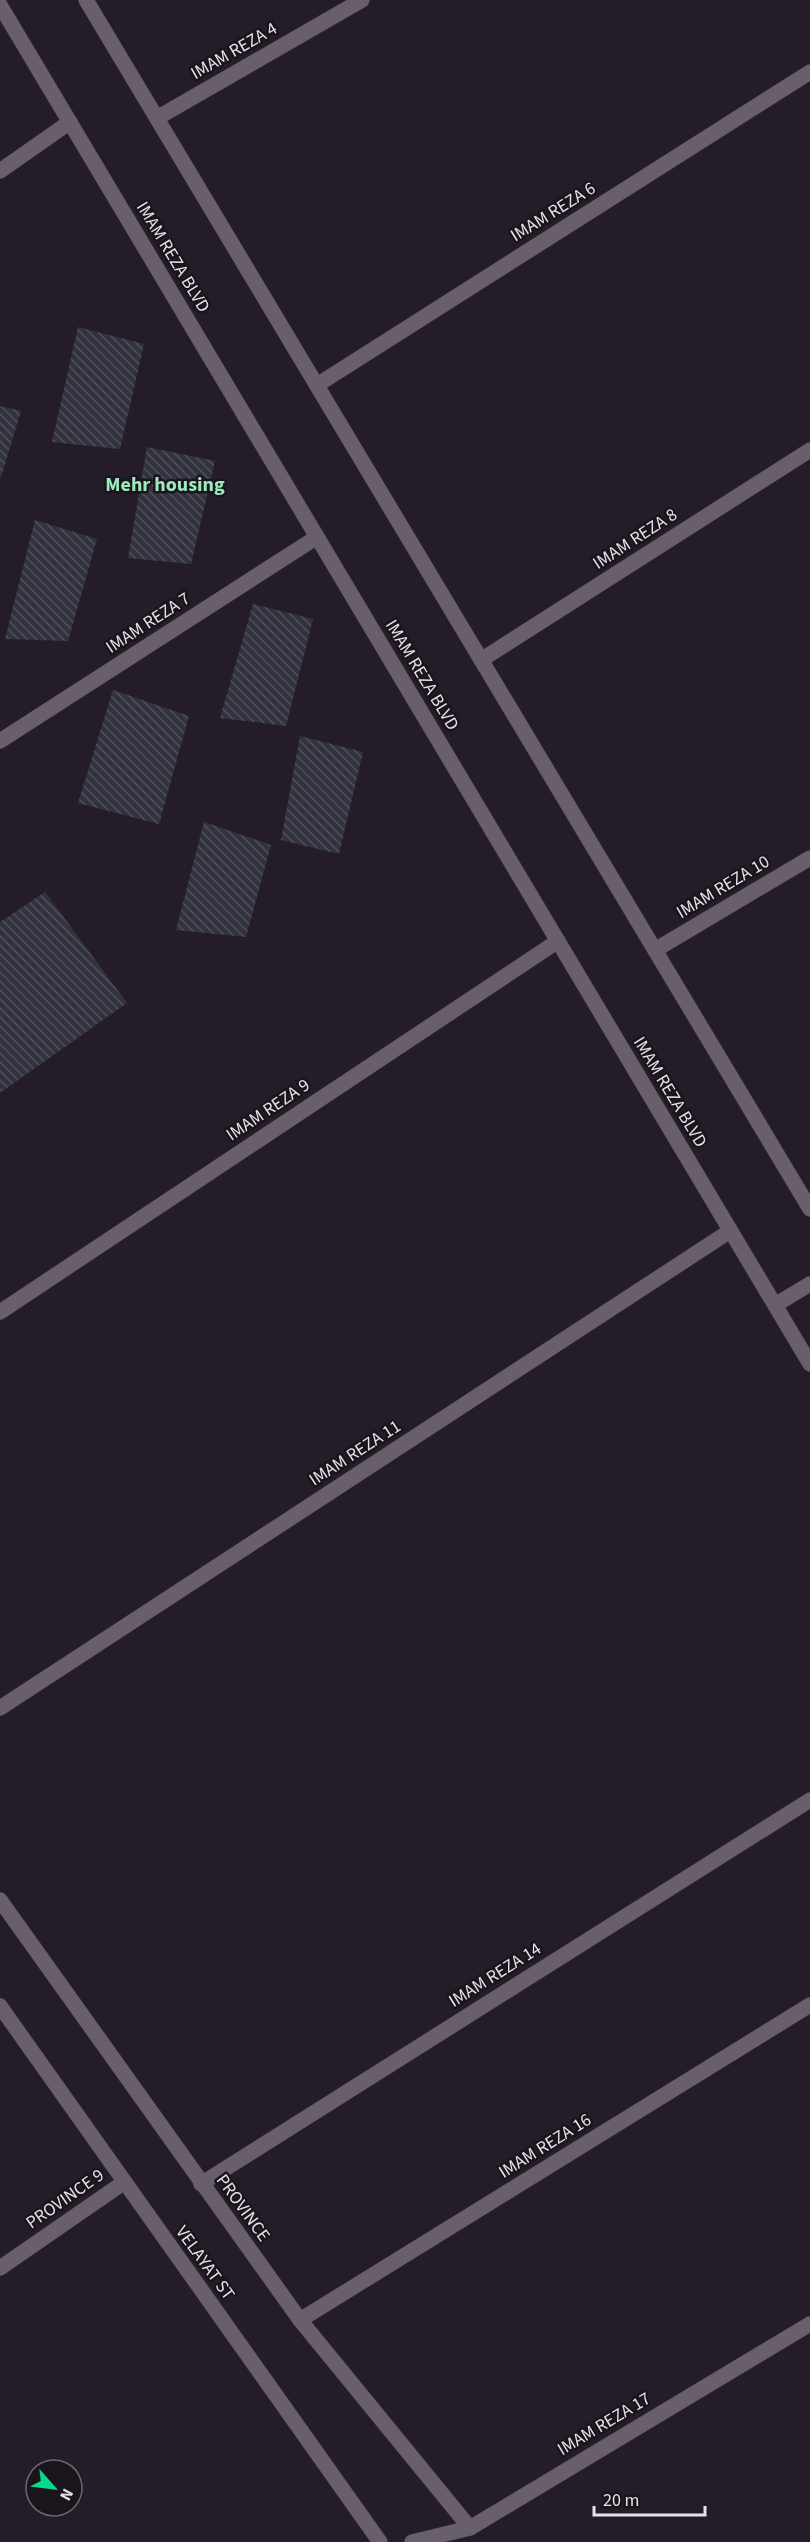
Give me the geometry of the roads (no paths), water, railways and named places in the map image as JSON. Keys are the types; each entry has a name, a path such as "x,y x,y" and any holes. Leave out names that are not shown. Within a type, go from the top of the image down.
{"street":[{"path":"86,0 810,1209"},
{"name":"IMAM REZA 4","path":"157,118 362,0"},
{"name":"IMAM REZA BLVD","path":"0,5 810,1364"},
{"name":"IMAM REZA 6","path":"317,385 810,72"},
{"path":"0,171 70,122"},
{"name":"IMAM REZA 8","path":"482,660 810,450"},
{"name":"IMAM REZA 7","path":"0,741 317,537"},
{"name":"IMAM REZA 10","path":"655,950 810,858"},
{"name":"IMAM REZA 9","path":"0,1312 558,941"},
{"name":"IMAM REZA 11","path":"0,1708 730,1231"},
{"path":"774,1305 810,1284"},
{"name":"IMAM REZA 14","path":"201,2184 810,1800"},
{"name":"PROVINCE","path":"0,1900 300,2320 470,2528"},
{"name":"IMAM REZA 16","path":"300,2320 810,2005"},
{"name":"VELAYAT ST","path":"0,2006 123,2183 380,2542"},
{"name":"PROVINCE 9","path":"0,2268 123,2183"},
{"name":"IMAM REZA 17","path":"412,2542 470,2528 810,2324"}],"district":[{"name":"Mehr housing","path":"165,485"}]}
